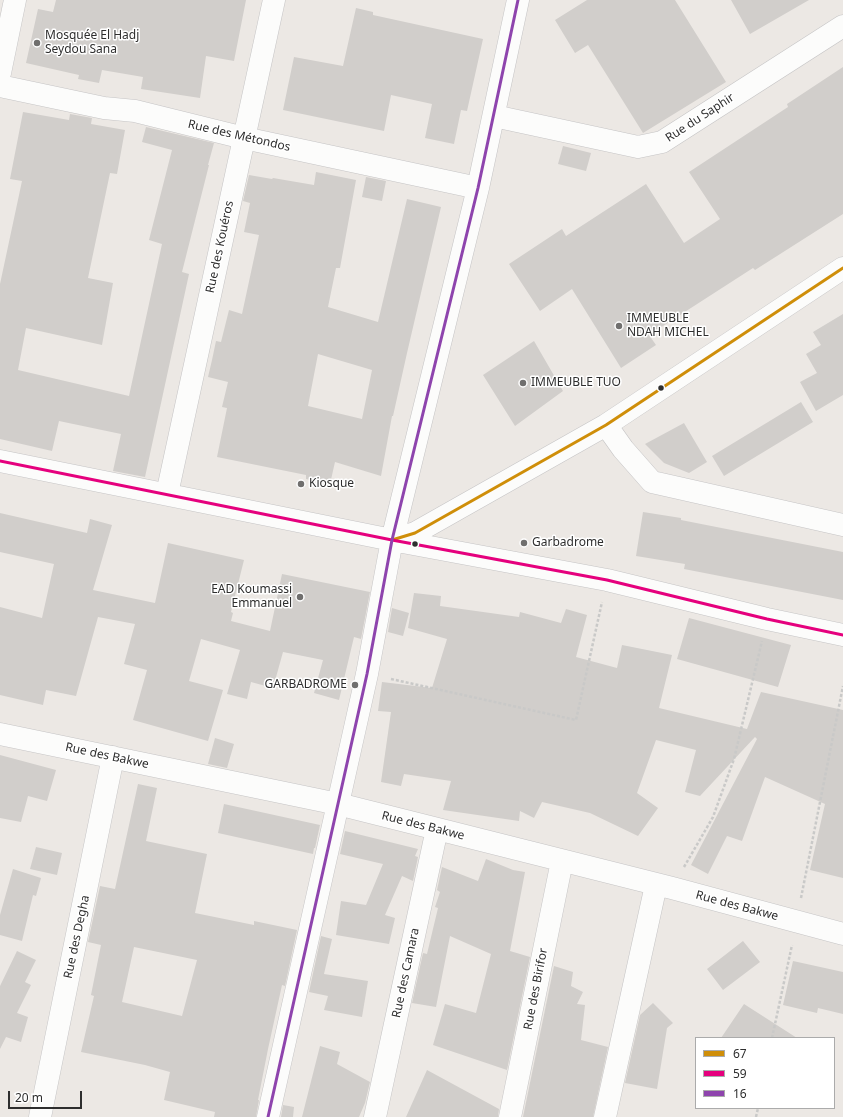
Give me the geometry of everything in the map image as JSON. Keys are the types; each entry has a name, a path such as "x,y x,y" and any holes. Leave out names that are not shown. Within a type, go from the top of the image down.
{"street":[{"path":"0,73 15,0"},
{"name":"Rue des Kouéros","path":"167,494 274,0"},
{"path":"268,1117 367,674 392,540 478,188 518,0"},
{"name":"Rue du Saphir","path":"494,116 638,147 662,142 843,26"},
{"name":"Rue des Métondos","path":"0,86 104,108 135,111 244,138 478,188"},
{"path":"392,540 415,532 606,425 843,268"},
{"path":"606,425 623,449 652,482 843,525"},
{"path":"0,461 392,540 607,580 767,619 843,635"},
{"name":"Rue des Bakwe","path":"0,734 338,804 664,886 843,934"},
{"name":"Rue des Degha","path":"40,1117 113,757"},
{"name":"Rue des Camara","path":"375,1117 437,830"},
{"name":"Rue des Birifor","path":"510,1117 562,861"},
{"path":"605,1117 664,886"}],"path":[{"path":"367,674 576,720 607,580"},
{"path":"664,886 713,817 734,759 767,619"},
{"path":"772,1037 843,686"}],"building":[{"path":"56,0 246,0 234,61 206,56 200,98 141,89 143,77 102,70 99,83 78,79 79,75 26,63 38,9 53,12"},
{"path":"587,0 675,0 726,82 643,133 588,45 575,53 555,20"},
{"path":"731,0 809,0 750,34"},
{"path":"356,8 373,12 373,15 483,39 467,111 461,110 454,144 425,138 432,104 391,95 384,131 283,110 294,57 343,66"},
{"path":"843,67 843,214 755,270 753,268 649,335 656,345 621,368 572,289 540,311 509,264 562,229 566,236 646,184 684,243 720,219 689,172 788,107 787,104"},
{"path":"23,112 69,120 70,114 92,118 91,124 125,130 117,174 110,173 88,278 113,283 102,345 26,328 18,370 129,396 162,244 149,240 172,150 142,142 146,127 214,143 182,272 189,274 145,477 113,471 121,434 59,421 52,451 0,439 0,284 22,181 10,179"},
{"path":"563,146 591,153 586,171 558,164"},
{"path":"316,172 356,180 340,268 336,268 328,307 378,322 407,199 441,207 392,416 381,476 335,462 330,484 306,479 306,475 217,457 227,408 222,407 228,382 208,377 216,341 221,342 229,310 242,314 259,235 244,232 250,203 243,201 249,175 314,185","holes":["318,354 372,370 362,419 308,406"]},
{"path":"366,177 386,181 382,201 362,197"},
{"path":"843,314 843,395 816,411 800,382 817,373 806,354 821,345 813,332"},
{"name":"IMMEUBLE TUO","path":"534,341 563,391 515,426 483,375"},
{"path":"801,402 813,422 724,476 712,456"},
{"path":"684,423 707,462 689,473 664,463 645,444"},
{"path":"643,512 681,518 681,520 843,552 843,600 684,569 685,564 636,556"},
{"path":"0,513 87,533 90,519 112,525 93,590 155,603 168,543 244,560 231,612 233,613 231,621 270,631 282,574 370,592 361,639 354,637 339,700 314,693 323,660 283,652 273,688 251,682 247,699 227,694 240,650 201,639 189,681 223,690 208,741 133,720 147,670 124,664 135,624 98,617 76,696 46,690 43,705 0,695 0,607 42,618 54,564 0,552"},
{"path":"414,593 441,596 440,606 519,617 520,612 561,623 566,609 587,615 576,657 617,668 622,645 672,655 659,708 747,729 761,692 843,710 843,878 810,870 825,804 765,777 742,841 727,836 708,874 691,865 757,739 755,737 700,796 685,792 696,750 656,740 637,793 658,808 638,836 590,813 542,802 534,818 520,811 519,821 443,810 451,781 404,774 401,786 381,782 391,712 378,711 382,682 432,688 447,639 408,628"},
{"path":"392,608 409,613 403,636 388,632"},
{"path":"689,618 791,645 778,687 677,659"},
{"path":"215,738 234,744 227,768 208,764"},
{"path":"0,755 56,770 47,801 28,796 21,822 0,818"},
{"path":"138,784 157,788 146,841 207,854 195,913 254,925 254,921 297,930 285,986 282,985 268,1049 256,1117 214,1117 215,1112 164,1100 170,1072 145,1065 81,1052 94,996 91,995 101,945 88,942 100,886 115,889","holes":["134,947 197,960 182,1016 122,1002"]},
{"path":"224,804 320,825 313,854 218,833"},
{"path":"345,831 418,849 415,856 418,857 413,881 402,876 385,915 395,918 389,944 336,935 341,901 366,905 383,864 340,854"},
{"path":"36,847 62,853 57,875 30,869"},
{"path":"486,859 513,870 525,872 510,951 530,957 507,1070 433,1045 445,1004 476,1013 491,954 450,936 436,1007 412,1003 423,953 427,954 438,908 435,907 440,892 437,890 442,867 478,881"},
{"path":"13,869 41,878 36,896 33,895 22,941 0,935 0,915"},
{"path":"321,936 332,939 324,974 368,981 362,1017 324,1010 328,996 309,992"},
{"path":"743,941 760,962 723,990 707,969"},
{"path":"17,951 36,960 25,982 31,985 17,1013 28,1017 21,1042 6,1037 0,1049 0,986"},
{"path":"793,961 843,972 843,1014 818,1008 817,1013 783,1005"},
{"path":"554,966 573,972 571,986 583,992 577,1004 585,1005 581,1040 608,1047 593,1117 523,1117"},
{"path":"653,1003 673,1023 667,1028 657,1089 625,1083 640,1015"},
{"path":"744,1004 795,1037 722,1037"},
{"path":"320,1046 340,1052 337,1064 370,1082 365,1103 359,1117 302,1117"},
{"path":"427,1070 499,1109 498,1117 406,1117"},
{"path":"283,1105 294,1107 293,1117 281,1117"}],"transit line":[{"name":"16","path":"268,1117 367,674 392,540 478,188 518,0"},
{"name":"67","path":"392,540 415,533 606,425 843,268"},
{"name":"59","path":"0,461 392,540 607,580 767,619 843,635"}],"place":[{"name":"Mosquée El Hadj Seydou Sana","path":"37,43"},
{"name":"IMMEUBLE NDAH MICHEL","path":"619,326"},
{"name":"IMMEUBLE TUO","path":"523,383"},
{"name":"Kiosque","path":"301,484"},
{"name":"Garbadrome","path":"524,543"},
{"name":"EAD Koumassi Emmanuel","path":"300,597"},
{"name":"GARBADROME","path":"355,685"}]}
